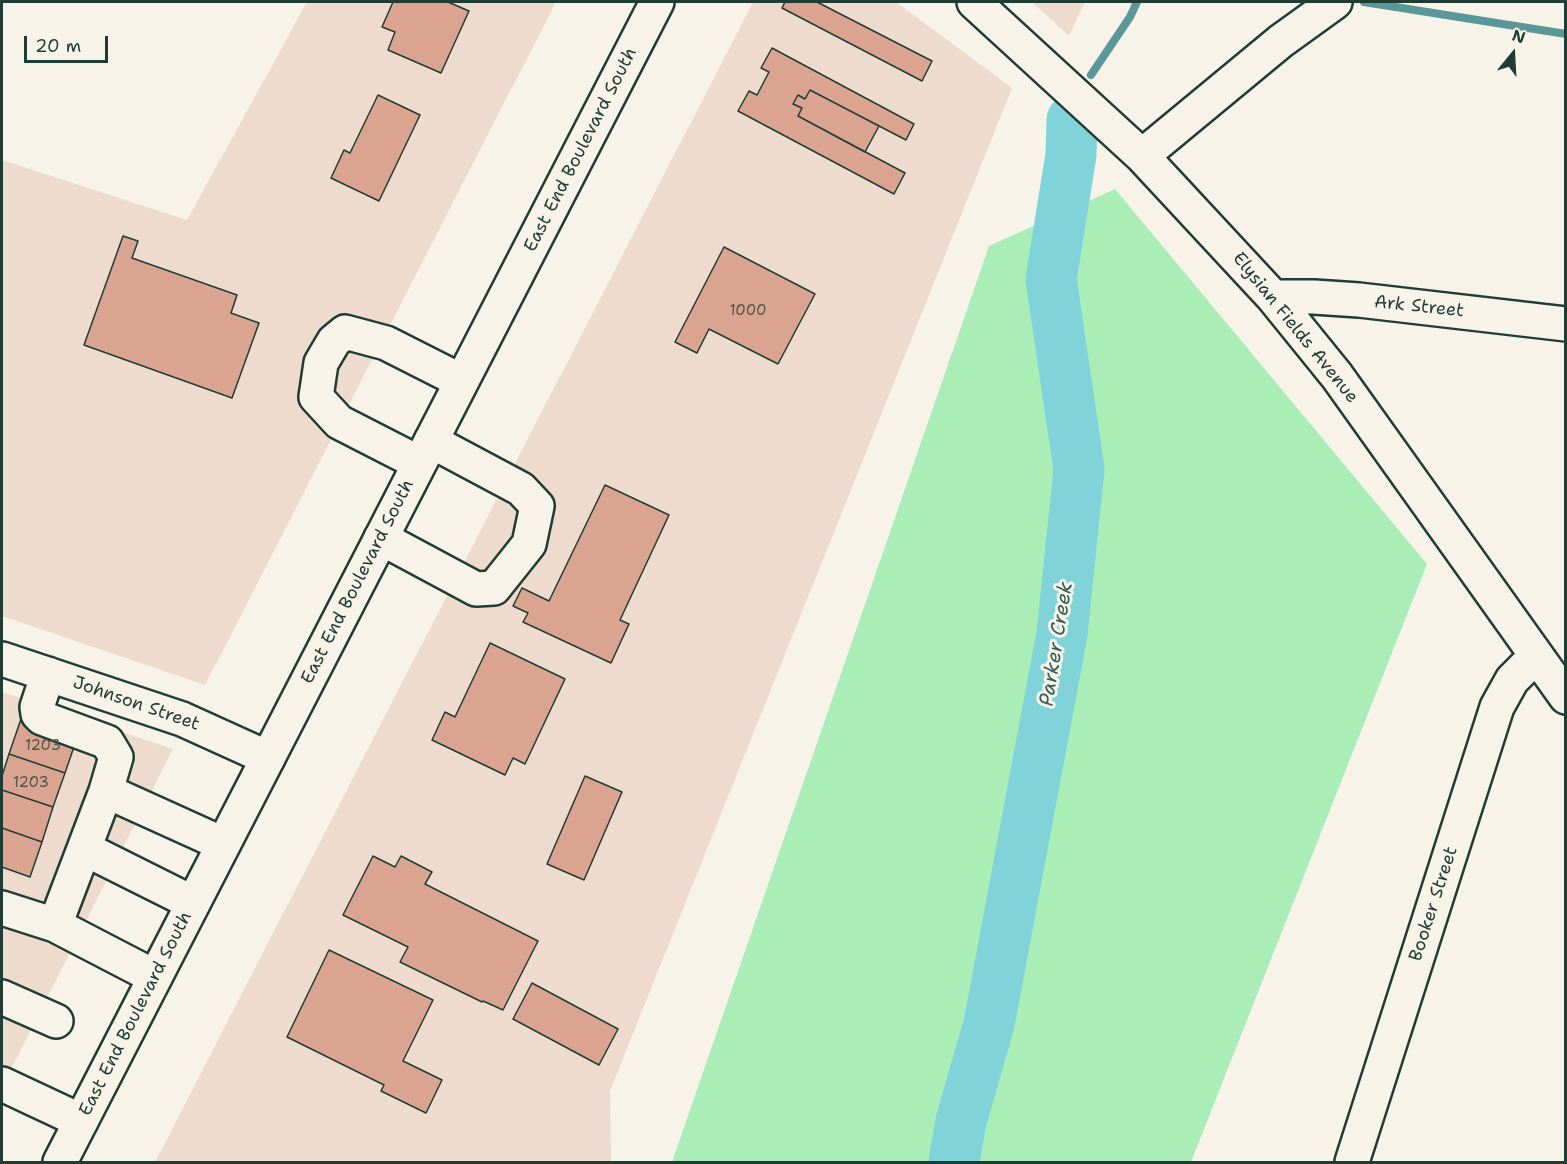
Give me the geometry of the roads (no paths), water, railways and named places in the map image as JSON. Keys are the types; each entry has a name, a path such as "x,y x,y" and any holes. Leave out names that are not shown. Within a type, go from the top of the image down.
{"main road":[{"name":"East End Boulevard South","path":"60,1162 657,2"},
{"name":"Elysian Fields Avenue","path":"974,2 1142,156 1273,297 1337,375 1566,697"},
{"path":"1142,156 1281,41 1335,2"},
{"name":"Ark Street","path":"1273,297 1359,300 1566,324"},
{"path":"381,538 476,588 494,588 528,544 537,506 521,489 339,422 316,397 321,363 334,341 345,332 386,343 461,381"},
{"name":"Booker Street","path":"1352,1162 1497,707 1512,680 1536,656"},
{"name":"Johnson Street","path":"2,658 182,718 268,758"},
{"path":"48,674 37,707 38,714 42,718 107,742 116,757 85,849 55,925"},
{"path":"106,791 223,844"},
{"path":"85,849 193,903"},
{"path":"2,908 55,925 155,977"},
{"path":"2,997 56,1021"},
{"path":"2,1084 81,1121"}],"waterway":[{"name":"Parker Creek","path":"1091,75 1130,17 1137,2"},
{"name":"Parker Creek","path":"1364,2 1566,34"},
{"name":"Parker Creek","path":"954,1162 961,1121 989,1024 1062,634 1079,469 1051,279 1071,155 1072,120"}]}
